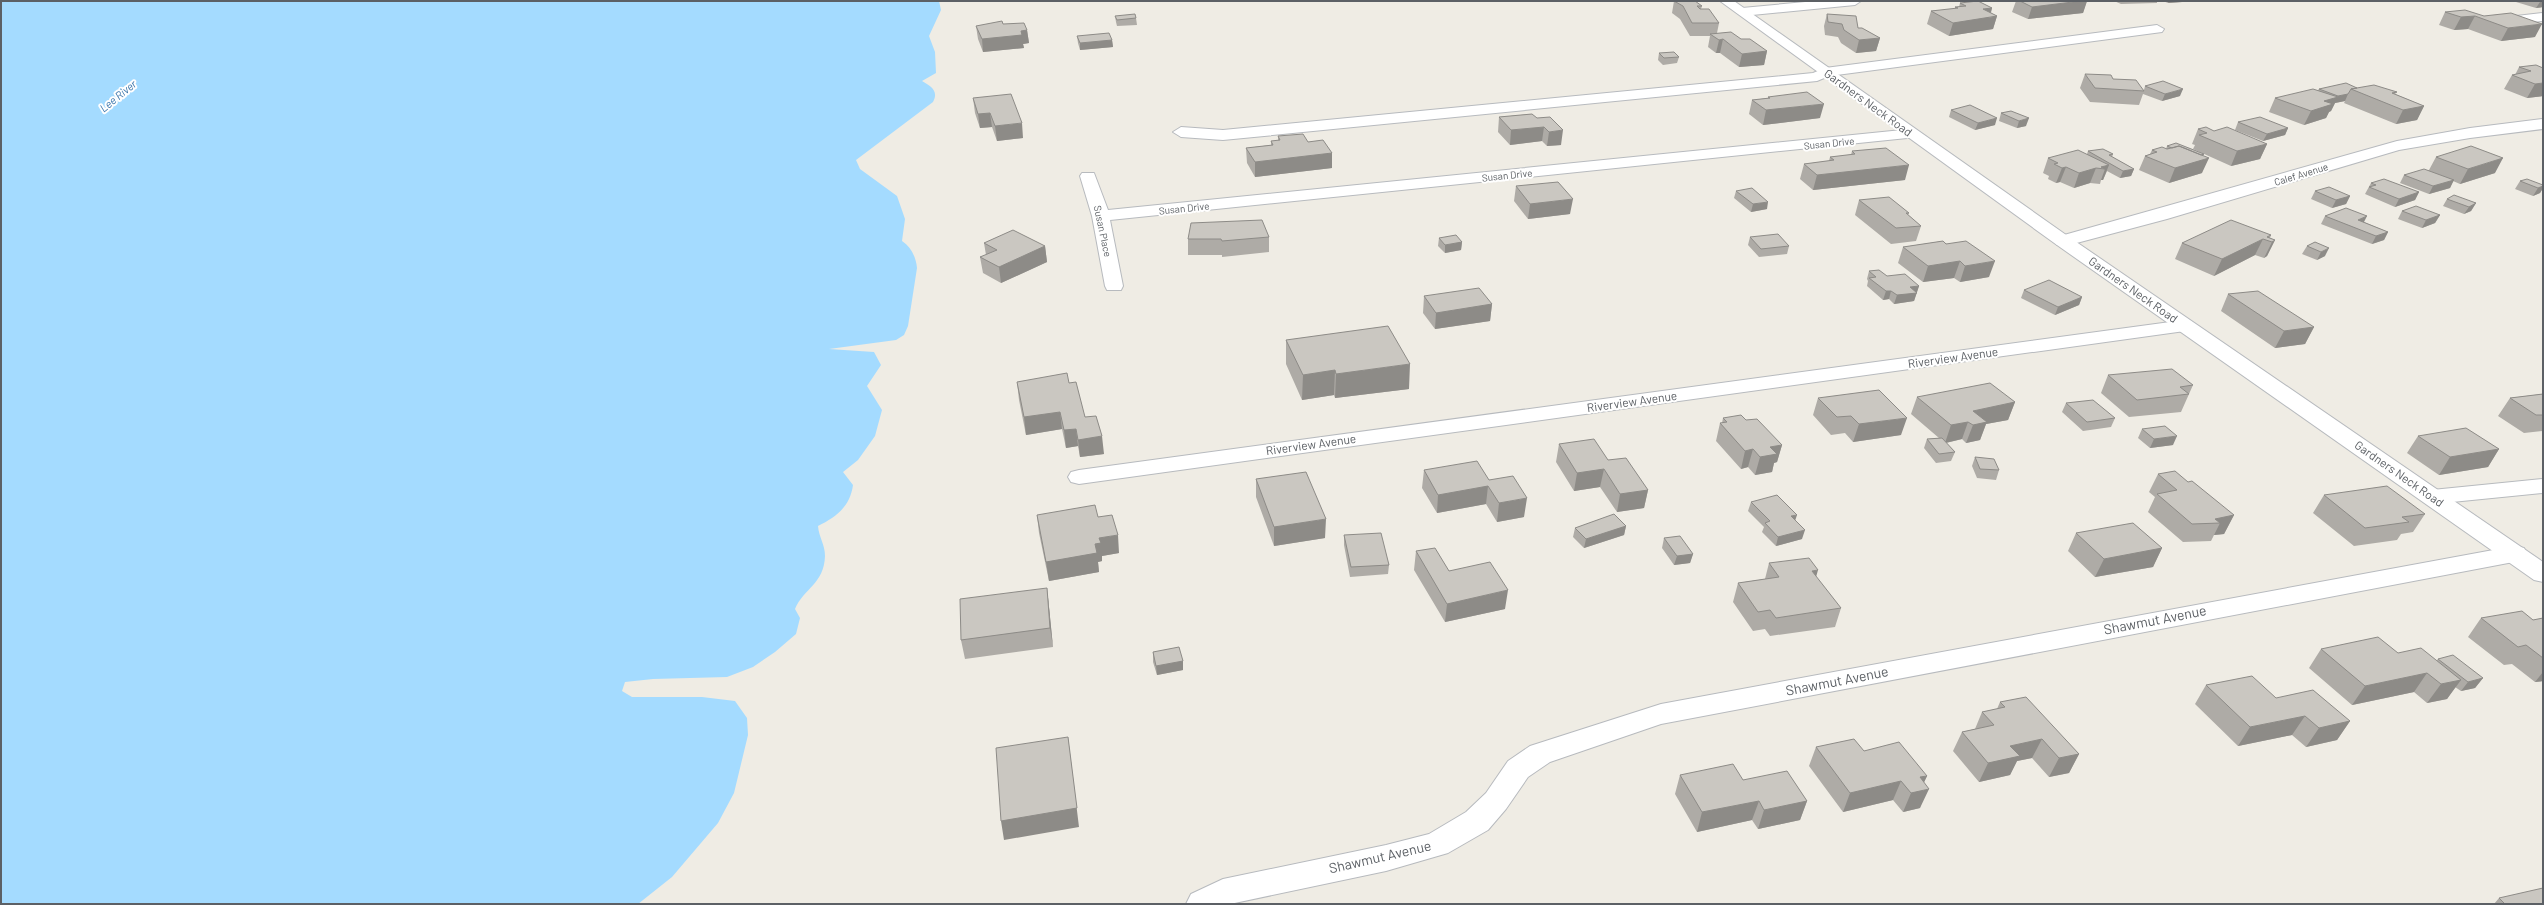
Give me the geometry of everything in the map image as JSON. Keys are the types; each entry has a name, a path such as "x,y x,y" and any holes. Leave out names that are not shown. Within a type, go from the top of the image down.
{"street":[{"name":"Gardners Neck Road","path":"1726,1 2063,241 2543,574"},
{"path":"1742,12 1855,1"},
{"path":"2499,22 2543,17"},
{"path":"1181,132 1204,135 1246,133 1720,88 1817,77 1825,72 2157,29"},
{"name":"Calef Avenue","path":"2063,241 2160,215 2398,146 2470,133 2543,124"},
{"name":"Susan Drive","path":"1101,216 1912,134"},
{"name":"Susan Place","path":"1088,176 1101,216 1114,286"},
{"name":"Riverview Avenue","path":"1079,477 2185,326"},
{"path":"2432,497 2543,486"},
{"name":"Shawmut Avenue","path":"1202,904 1223,892 1386,858 1437,844 1477,821 1496,801 1518,769 1540,754 1562,745 1661,714 2515,554"}],"water":[{"name":"Lee River","path":"1,1 939,1 941,10 929,36 935,52 936,73 922,81 931,87 935,92 933,102 856,160 860,169 897,196 905,219 902,241 908,246 916,260 917,268 908,326 904,335 896,340 829,349 874,352 881,365 867,386 882,410 875,436 858,460 843,472 853,485 849,499 836,515 818,526 825,552 824,565 817,580 803,596 795,609 800,618 796,634 775,652 753,667 727,677 653,679 625,682 622,691 632,697 702,697 735,701 747,718 748,735 734,793 718,823 672,877 638,904 1,904"}],"building":[{"path":"1674,1 1695,1 1702,6 1697,6 1700,9 1709,9 1719,23 1692,23 1683,6"},
{"path":"1978,1 1992,8 1983,9 1997,16 1953,23 1931,11 1958,8 1955,7 1966,6 1960,3"},
{"path":"2020,1 2081,1 2032,7"},
{"path":"2465,10 2484,16 2511,13 2542,24 2508,28 2475,16 2461,17 2445,12"},
{"path":"1135,14 1136,18 1117,20 1115,16"},
{"path":"1827,14 1856,16 1858,28 1862,28 1880,38 1859,40 1844,30 1842,24 1828,22"},
{"path":"1002,21 1003,24 1024,23 1027,30 1021,31 1022,35 982,39 976,26"},
{"path":"1731,32 1741,39 1750,39 1767,51 1742,54 1723,39 1719,40 1710,34"},
{"path":"1109,33 1112,40 1080,43 1077,36"},
{"path":"1674,52 1679,57 1664,58 1659,53"},
{"path":"2536,65 2543,68 2543,83 2535,84 2512,75 2531,71 2519,67"},
{"path":"2085,74 2111,75 2113,79 2136,80 2144,91 2095,88"},
{"path":"2163,81 2183,89 2165,94 2145,86"},
{"path":"2346,83 2357,88 2351,89 2348,94 2338,96 2319,89"},
{"path":"2374,85 2397,92 2392,93 2424,106 2403,110 2351,89"},
{"path":"2313,89 2338,97 2324,101 2333,104 2311,111 2275,98"},
{"path":"1807,92 1824,104 1766,110 1752,100 1770,98 1768,97"},
{"path":"1011,94 1022,123 995,126 990,113 978,114 973,98"},
{"path":"1970,105 1997,118 1978,123 1951,110"},
{"path":"2011,111 2029,118 2019,121 2001,113"},
{"path":"1532,114 1537,118 1550,117 1563,130 1549,132 1544,127 1511,130 1499,117"},
{"path":"2260,117 2288,128 2267,134 2238,122"},
{"path":"2206,127 2214,131 2227,127 2267,144 2237,151 2199,135 2207,133 2198,129"},
{"path":"1303,134 1308,142 1323,140 1332,153 1255,162 1246,148 1273,145 1271,141 1280,140 1278,136"},
{"path":"2176,143 2204,154 2201,155 2179,146 2172,148 2167,146"},
{"path":"2179,146 2209,158 2175,168 2145,156 2157,152 2152,150 2162,147 2167,149"},
{"path":"2471,146 2503,158 2468,169 2436,157"},
{"path":"1886,148 1909,165 1817,175 1804,164 1834,160 1830,157 1855,154 1852,151"},
{"path":"2103,149 2113,154 2109,155 2134,169 2123,171 2088,151"},
{"path":"2078,150 2109,165 2101,167 2105,169 2096,168 2079,173 2066,167 2062,168 2054,164 2058,163 2048,158"},
{"path":"2424,169 2454,180 2433,186 2404,175"},
{"path":"2384,179 2419,192 2399,199 2369,187 2376,185 2371,183"},
{"path":"2527,179 2543,186 2538,188 2520,181"},
{"path":"1558,182 1573,199 1530,204 1516,186"},
{"path":"2329,187 2350,196 2336,200 2315,191"},
{"path":"1752,188 1768,202 1753,204 1736,191"},
{"path":"2454,195 2476,203 2469,207 2447,199"},
{"path":"1889,197 1909,213 1906,213 1921,226 1896,228 1859,200"},
{"path":"2416,206 2440,215 2426,220 2402,211"},
{"path":"2346,208 2367,216 2358,220 2388,232 2376,236 2325,216"},
{"path":"1262,220 1269,237 1222,241 1221,239 1188,239 1191,223"},
{"path":"2231,220 2271,235 2267,237 2275,240 2272,242 2263,239 2222,259 2182,243"},
{"path":"1013,230 1045,246 999,267 980,257 997,250 984,243"},
{"path":"1778,234 1789,246 1761,249 1750,237"},
{"path":"1456,235 1462,242 1445,245 1439,238"},
{"path":"1943,241 1946,244 1966,241 1995,261 1965,266 1960,261 1928,266 1903,247"},
{"path":"2315,242 2329,248 2321,252 2307,246"},
{"path":"1879,270 1887,276 1905,274 1919,286 1910,287 1917,293 1897,295 1891,291 1886,291 1869,278 1876,277 1869,271"},
{"path":"2049,280 2082,297 2058,307 2024,290"},
{"path":"1479,288 1492,304 1436,313 1424,296"},
{"path":"2258,291 2314,327 2284,331 2228,294"},
{"path":"1388,326 1410,364 1336,374 1335,370 1303,375 1286,340"},
{"path":"2172,369 2193,385 2180,387 2189,394 2137,400 2108,375"},
{"path":"1067,373 1069,383 1076,382 1085,417 1096,416 1102,436 1078,440 1076,429 1064,430 1060,412 1024,417 1017,382"},
{"path":"1990,383 2015,402 1973,411 1987,422 1973,425 1968,422 1951,425 1917,397"},
{"path":"1879,390 1907,418 1859,424 1851,416 1837,417 1818,398"},
{"path":"2543,394 2543,415 2536,415 2510,398"},
{"path":"2093,400 2115,418 2087,422 2066,403"},
{"path":"1741,415 1746,420 1757,419 1782,445 1770,447 1777,454 1760,457 1753,449 1745,451 1720,423 1727,422 1723,418"},
{"path":"2165,426 2177,436 2154,439 2142,429"},
{"path":"2466,428 2499,449 2450,457 2418,436"},
{"path":"1942,438 1955,452 1939,454 1927,439"},
{"path":"1594,439 1608,460 1626,458 1648,490 1620,494 1604,469 1577,473 1559,444"},
{"path":"1975,457 1994,459 1999,470 1980,469"},
{"path":"1477,461 1489,480 1513,476 1527,498 1499,503 1488,486 1438,495 1424,470"},
{"path":"2175,471 2188,482 2192,481 2234,515 2215,519 2220,523 2192,524 2157,494 2177,490 2158,474"},
{"path":"1306,472 1326,519 1274,527 1256,479"},
{"path":"2387,486 2425,514 2402,517 2409,522 2365,528 2324,495"},
{"path":"1777,495 1797,515 1791,516 1805,530 1778,537 1765,523 1770,521 1751,502"},
{"path":"1095,505 1098,517 1112,515 1118,535 1099,538 1101,543 1095,544 1097,553 1046,562 1037,515"},
{"path":"1614,514 1626,526 1586,539 1575,528"},
{"path":"2133,523 2162,548 2104,559 2076,533"},
{"path":"1381,533 1389,565 1351,567 1344,535"},
{"path":"1680,536 1693,554 1677,556 1664,538"},
{"path":"1435,548 1449,571 1490,562 1508,590 1447,604 1416,551"},
{"path":"1809,558 1818,570 1812,571 1841,608 1776,618 1770,610 1758,612 1738,583 1779,577 1769,563"},
{"path":"1047,588 1050,628 961,640 960,599"},
{"path":"2522,611 2533,620 2543,618 2543,658 2526,645 2518,647 2481,618"},
{"path":"2378,637 2398,653 2421,648 2461,680 2441,684 2427,673 2365,686 2321,649"},
{"path":"1179,647 1183,661 1156,666 1153,652"},
{"path":"2453,655 2483,678 2468,682 2438,659"},
{"path":"2252,676 2276,698 2313,690 2350,721 2319,728 2305,716 2250,727 2206,685"},
{"path":"2026,697 2079,754 2059,758 2042,739 2010,746 2020,756 1988,763 1962,732 1994,725 1982,712 2005,707 2000,702"},
{"path":"1068,737 1077,808 1001,821 996,748"},
{"path":"1854,739 1864,751 1899,742 1927,776 1920,777 1929,789 1911,793 1901,781 1850,793 1816,747"},
{"path":"1733,764 1743,780 1787,771 1807,801 1764,810 1759,801 1702,812 1680,775"},
{"path":"2543,888 2543,904 2505,904 2499,898"}]}
